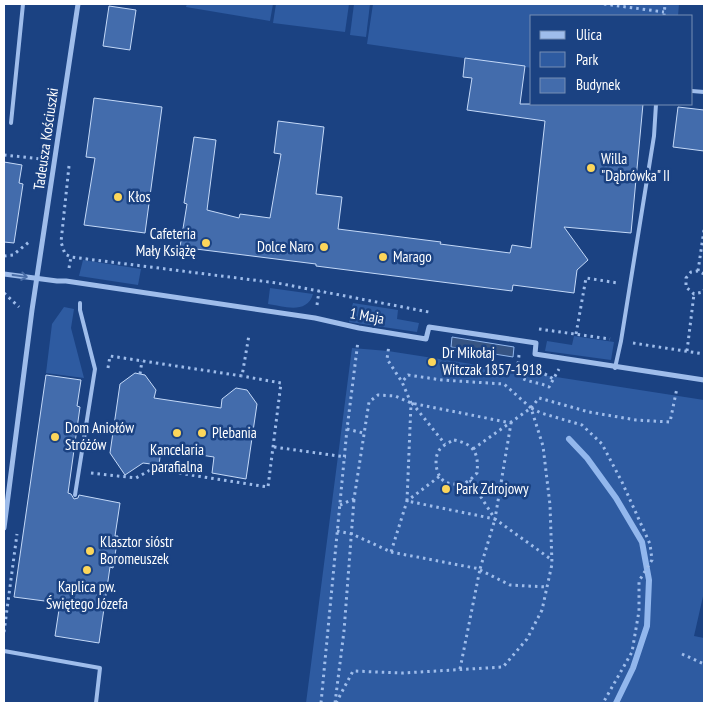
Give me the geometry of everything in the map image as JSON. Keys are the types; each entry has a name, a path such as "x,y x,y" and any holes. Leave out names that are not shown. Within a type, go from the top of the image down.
{"street":[{"name":"Tadeusza Kościuszki","path":"4,528 32,310 78,4"},
{"name":"1 Maja","path":"4,274 66,281 315,318 359,328 426,339 429,326 536,344 535,354 614,368 704,380"}],"lane":[{"path":"11,123 23,4"},
{"path":"614,368 630,285 654,136 656,105"},
{"path":"75,495 95,369 80,310 80,303"},
{"path":"4,651 100,668 96,703"}],"path":[{"path":"604,4 664,14 665,4"},
{"path":"4,155 45,159"},
{"path":"698,271 704,230"},
{"path":"4,256 13,255 34,238"},
{"path":"61,242 65,254 71,257 277,283 320,291"},
{"path":"694,294 686,287 686,278 691,272 698,271 704,274"},
{"path":"576,334 586,278 630,285"},
{"path":"694,294 704,290"},
{"path":"4,293 17,306"},
{"path":"687,351 694,294"},
{"path":"242,376 250,335"},
{"path":"320,703 346,457 347,429 358,340"},
{"path":"389,344 387,359 402,382 411,403 445,444"},
{"path":"518,355 520,377 526,381 541,383 549,387 559,372"},
{"path":"92,463 91,473 136,478 152,469 268,487 281,383 110,356 107,375"},
{"path":"140,374 142,361"},
{"path":"519,373 529,371 546,374 554,380"},
{"path":"402,382 408,375 442,380 504,384 531,408 541,413 582,425 602,444 622,482 650,544 652,560 639,581 639,611 632,652 603,703"},
{"path":"473,449 531,408 539,398 590,412 636,420 670,422 677,387"},
{"path":"335,703 344,631 354,499 369,402 378,395 395,396 411,403 511,423"},
{"path":"391,552 407,501 411,403"},
{"path":"335,703 353,671 403,673 503,667 528,639 542,610 552,560 550,504 543,446 531,408"},
{"path":"460,669 480,569 495,518 511,423"},
{"path":"347,429 363,433"},
{"path":"454,440 465,442 473,449 478,458 477,472 470,480 461,485 445,482 435,467 438,452 445,444 454,440"},
{"path":"274,447 346,457"},
{"path":"407,501 440,476"},
{"path":"470,480 495,518 552,560"},
{"path":"340,505 354,499"},
{"path":"407,501 495,518"},
{"path":"337,531 352,534 391,552 480,569 510,585 547,587"},
{"path":"682,654 704,664"}],"green space":[{"path":"187,4 273,4 270,21 186,7"},
{"path":"276,4 349,4 345,32 273,23"},
{"path":"354,4 370,4 366,37 350,35"},
{"path":"373,4 679,4 678,15 530,15 530,68 367,44"},
{"path":"83,260 141,269 138,285 79,276"},
{"path":"270,288 313,294 306,305 294,308 268,304"},
{"path":"353,303 398,310 397,319 419,323 417,332 349,322"},
{"path":"64,307 74,309 71,328 84,378 46,373 52,324"},
{"path":"574,336 614,342 611,360 545,351 547,341 572,345"},
{"path":"352,348 388,351 704,400 704,592 694,636 704,638 704,703 306,703"}],"shaded area":[{"path":"452,337 514,347 513,357 451,347"}],"building":[{"path":"109,6 136,10 130,50 103,46"},
{"path":"465,58 525,66 520,104 643,105 631,233 564,227 588,260 577,270 574,293 513,285 512,291 180,247 187,204 184,203 194,137 216,140 207,210 239,218 240,214 270,218 281,154 274,153 278,121 324,127 316,194 342,197 338,229 510,253 512,245 531,248 545,121 467,110 472,78 463,77"},
{"path":"94,98 162,107 145,233 84,225 95,158 86,157"},
{"path":"678,107 704,110 704,151 673,147"},
{"path":"4,162 22,165 19,183 23,184 14,243 4,242"},
{"name":"Plebania","path":"135,373 145,375 156,390 154,398 221,408 222,399 236,388 247,390 257,404 246,479 212,473 214,457 161,449 159,465 143,463 125,475 110,453 120,384"},
{"path":"46,375 81,380 77,406 80,407 68,493 74,499 78,498 79,495 120,503 115,536 118,536 113,568 110,567 99,643 55,636 60,603 14,597"}],"waterway":[{"path":"569,439 587,458 616,498 642,542 649,580 647,626 633,668 616,703"}],"place":[{"name":"Willa \"Dąbrówka\" II","path":"591,168"},
{"name":"Kłos","path":"118,197"},
{"name":"Cafeteria Mały Książę","path":"206,243"},
{"name":"Dolce Naro","path":"324,247"},
{"name":"Marago","path":"383,257"},
{"name":"Dr Mikołaj Witczak 1857-1918","path":"432,362"},
{"name":"Kancelaria parafialna","path":"177,433"},
{"name":"Plebania","path":"202,433"},
{"name":"Dom Aniołów Stróżów","path":"55,437"},
{"name":"Park Zdrojowy","path":"446,489"},
{"name":"Klasztor sióstr Boromeuszek","path":"90,551"},
{"name":"Kaplica pw. Świętego Józefa","path":"87,570"}]}
